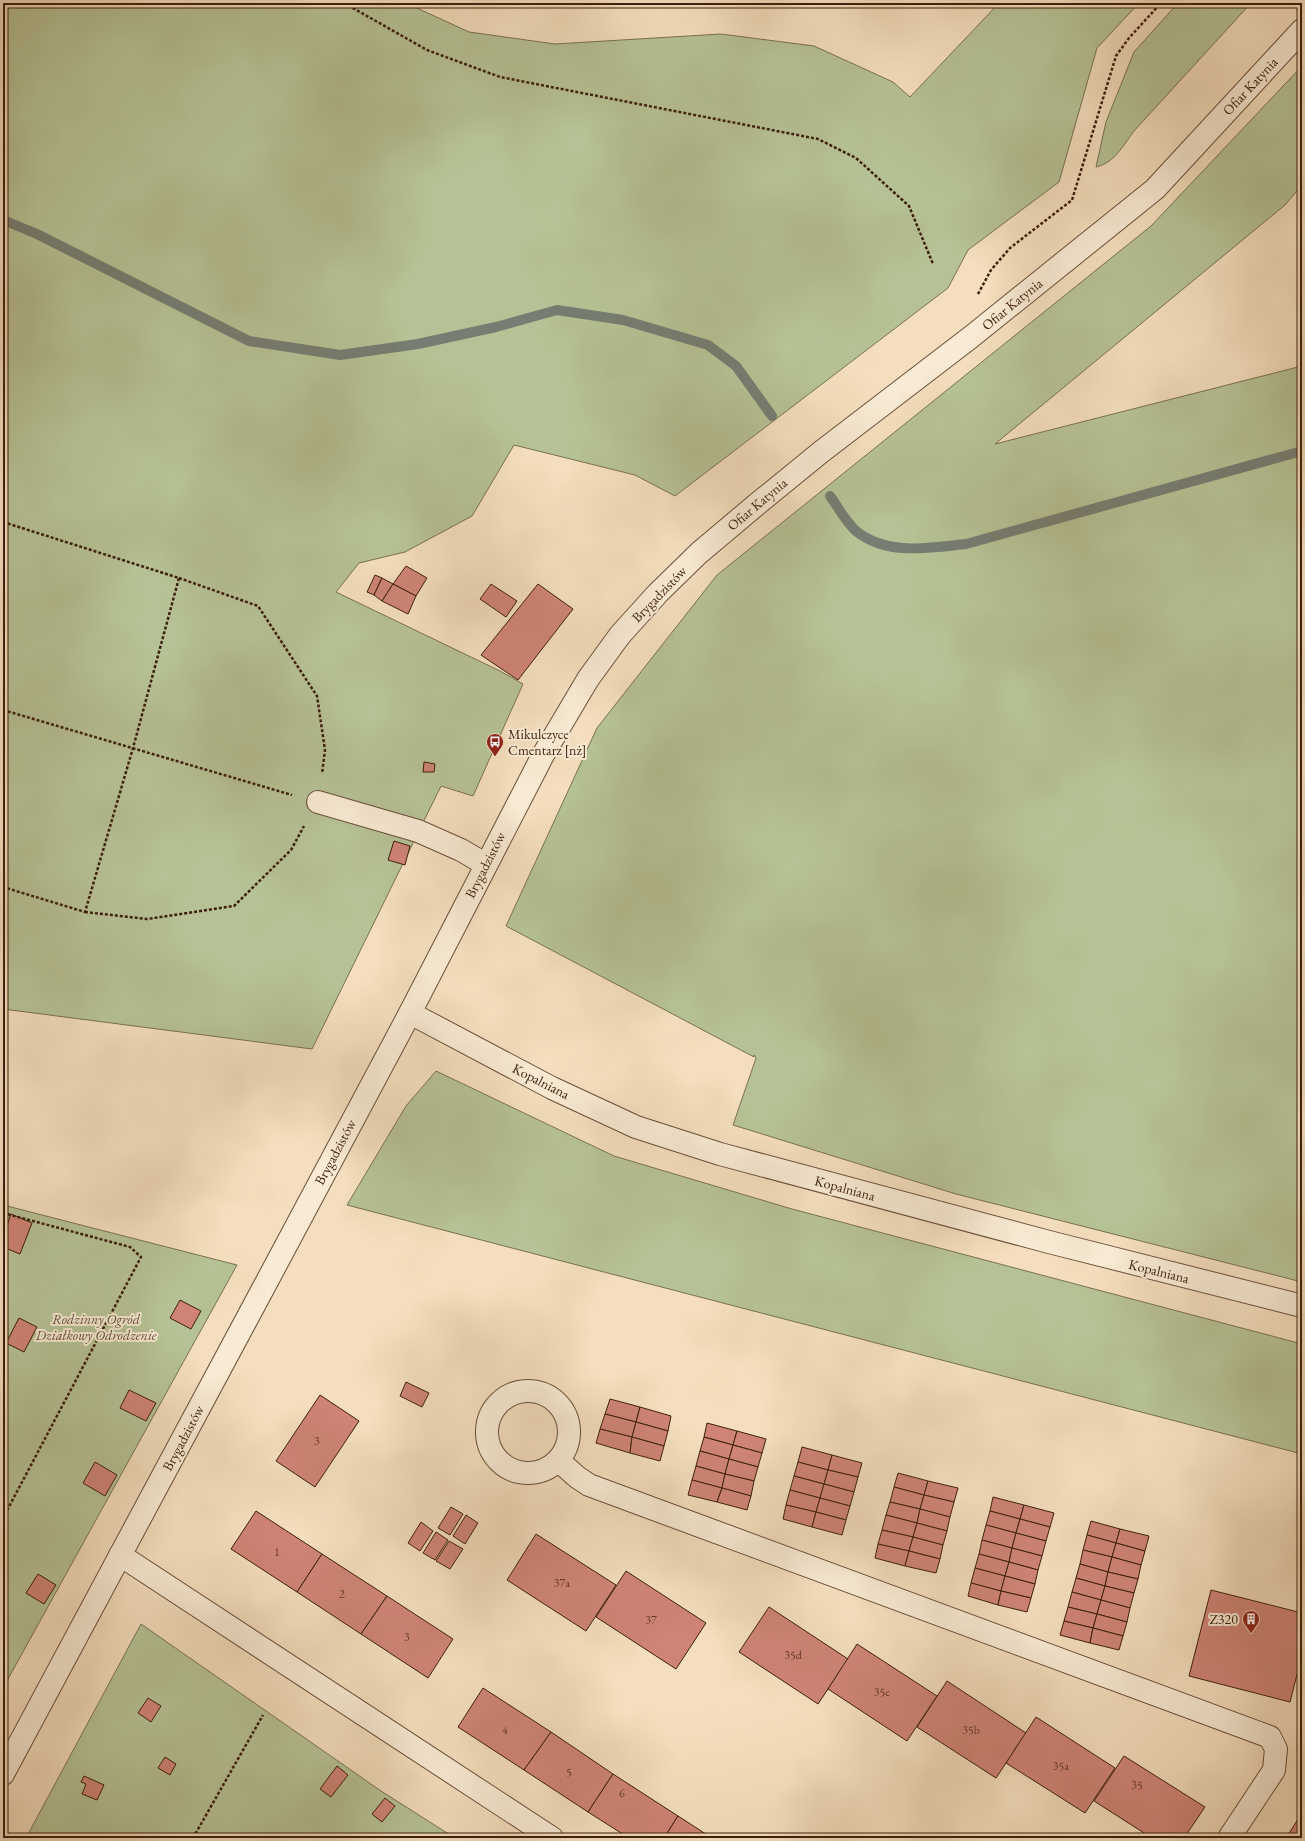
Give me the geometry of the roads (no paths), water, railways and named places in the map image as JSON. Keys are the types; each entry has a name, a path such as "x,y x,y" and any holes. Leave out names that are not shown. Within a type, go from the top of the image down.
{"street":[{"name":"Ofiar Katynia","path":"699,554 821,452 971,337 1156,189 1302,30"},
{"name":"Brygadzistów","path":"3,1774 410,1013 485,864 543,755 588,679 620,635 658,593 699,554"},
{"path":"318,802 418,831 461,850 485,864"},
{"name":"Kopalniana","path":"410,1013 552,1088 636,1126 706,1150 1049,1242 1302,1306"},
{"path":"560,1461 577,1477 589,1485 1270,1737 1276,1749 1274,1770 1229,1838"},
{"path":"120,1555 552,1838"}],"waterway":[{"path":"3,220 37,234 249,341 340,355 418,344 496,327 557,310 623,320 708,345 736,366 772,416"},
{"path":"830,496 852,527 868,539 895,547 938,547 966,544 1302,451"}],"place":[{"name":"Mikulczyce Cmentarz [nż]","path":"495,757"},
{"name":"Z320","path":"1251,1634"}],"park label":[{"name":"Rodzinny Ogród Działkowy Odrodzenie","path":"96,1328"}]}
